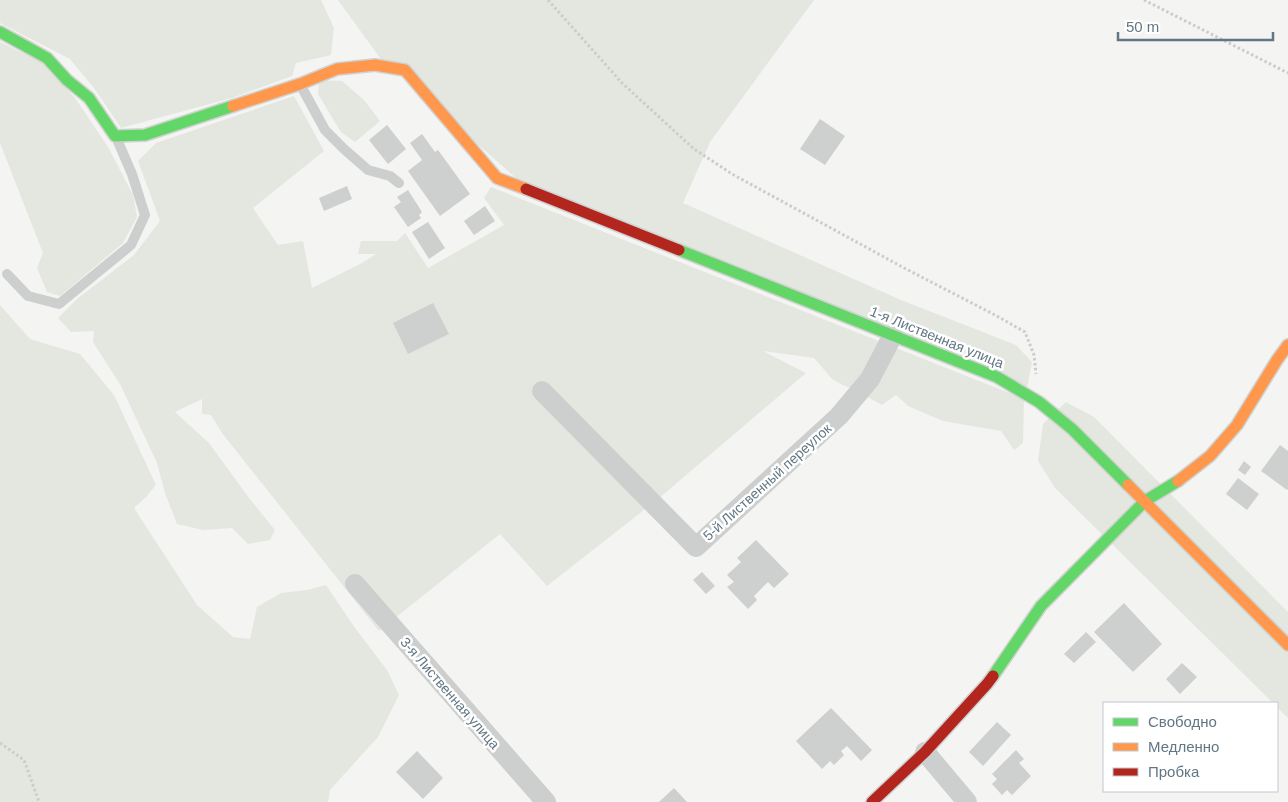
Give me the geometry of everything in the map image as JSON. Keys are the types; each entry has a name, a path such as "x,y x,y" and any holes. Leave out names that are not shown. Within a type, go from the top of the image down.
{"street":[{"path":"0,32 47,58 67,80 89,98 115,136 144,135 300,84"},
{"name":"1-я Лиственная улица","path":"300,84 337,69 375,65 405,70 497,178 997,377 1039,402 1072,429 1288,645"},
{"name":"5-й Лиственный переулок","path":"542,391 696,547 839,416 870,379 892,335"},
{"path":"872,802 925,752 987,684 1041,606 1145,501 1176,483 1210,456 1237,426 1288,345"},
{"name":"3-я Лиственная улица","path":"355,584 546,802"},
{"path":"925,752 967,802"}],"lane":[{"path":"300,84 325,130 368,170 390,176 399,184"},
{"path":"7,274 28,296 59,304 131,244 146,216 132,174 115,136"}],"path":[{"path":"548,0 622,83 694,149 732,174 906,270 1025,332 1034,355 1039,402"},
{"path":"1144,0 1288,73"},
{"path":"0,743 24,760 39,802"}],"shaded area":[{"path":"0,0 321,0 334,28 331,55 296,63 292,76 232,98 121,128 94,88 70,59 0,23"},
{"path":"338,0 814,0 710,142 683,203 901,300 1016,345 1032,362 1027,388 524,185 380,58"},
{"path":"0,42 43,63 75,98 108,147 133,195 137,217 123,243 60,296 47,292 37,268 43,253 0,143"},
{"path":"319,80 342,81 364,100 380,121 355,142 341,132 318,94"},
{"path":"294,96 324,151 253,208 278,245 303,241 312,288 376,254 358,254 361,241 397,241 405,233 428,268 504,225 484,198 491,187 1024,399 1023,443 1014,450 1001,431 943,421 908,406 896,395 882,405 833,380 814,358 763,351 806,373 658,499 547,586 500,534 379,631 222,433 211,415 202,414 202,399 175,412 209,443 275,530 270,540 248,544 232,528 203,530 177,524 165,493 157,463 121,386 93,342 94,331 71,332 58,318 77,299 134,255 160,221 138,161 156,143"},
{"path":"0,305 30,339 80,354 114,395 156,485 134,508 197,605 233,637 250,639 257,607 281,593 307,590 326,585 355,628 387,670 399,695 378,737 330,790 328,802 0,802"},
{"path":"1066,402 1094,417 1288,612 1288,718 1278,708 1278,702 1272,702 1055,488 1038,461 1043,424"}],"building":[{"path":"820,119 845,136 825,165 800,149"},
{"path":"387,125 406,149 388,164 369,140"},
{"path":"422,134 435,152 438,150 470,194 440,216 408,171 422,160 410,143"},
{"path":"347,186 352,199 324,211 319,198"},
{"path":"408,190 422,212 419,215 421,218 408,227 394,207 401,202 397,197"},
{"path":"485,206 495,221 474,235 464,221"},
{"path":"428,222 445,248 429,259 412,232"},
{"path":"433,303 449,334 408,354 393,323"},
{"path":"1280,445 1288,451 1287,490 1261,471"},
{"path":"1244,461 1251,467 1245,475 1238,470"},
{"path":"1238,478 1259,494 1247,510 1226,494"},
{"path":"756,540 789,574 774,588 768,582 754,596 757,600 748,609 727,587 734,582 727,575 741,562 737,558"},
{"path":"702,572 715,586 706,594 693,580"},
{"path":"1124,603 1162,644 1133,672 1094,632"},
{"path":"1086,632 1096,642 1074,663 1064,654"},
{"path":"1182,663 1197,677 1180,694 1166,679"},
{"path":"831,708 872,750 861,761 847,746 841,751 844,755 834,765 830,761 822,769 796,741"},
{"path":"997,722 1011,735 983,766 969,752"},
{"path":"1016,750 1024,759 1019,763 1031,776 1012,795 1007,790 1002,795 992,784 997,779 992,774"},
{"path":"417,751 443,778 423,799 396,772"},
{"path":"674,788 687,802 659,802"}],"traffic: fast":[{"path":"0,32 47,58 67,80 89,98 115,136 145,135 233,106"},
{"path":"679,250 997,377 1039,402 1072,429 1128,485"},
{"path":"993,676 1041,606 1145,501 1178,481"}],"traffic: slow":[{"path":"233,106 300,84 337,69 375,65 405,70 497,178 526,189"},
{"path":"1178,481 1210,456 1237,425 1288,345"},
{"path":"1128,485 1288,645"}],"traffic: jam":[{"path":"526,189 679,250"},
{"path":"872,802 925,752 993,676"}]}
